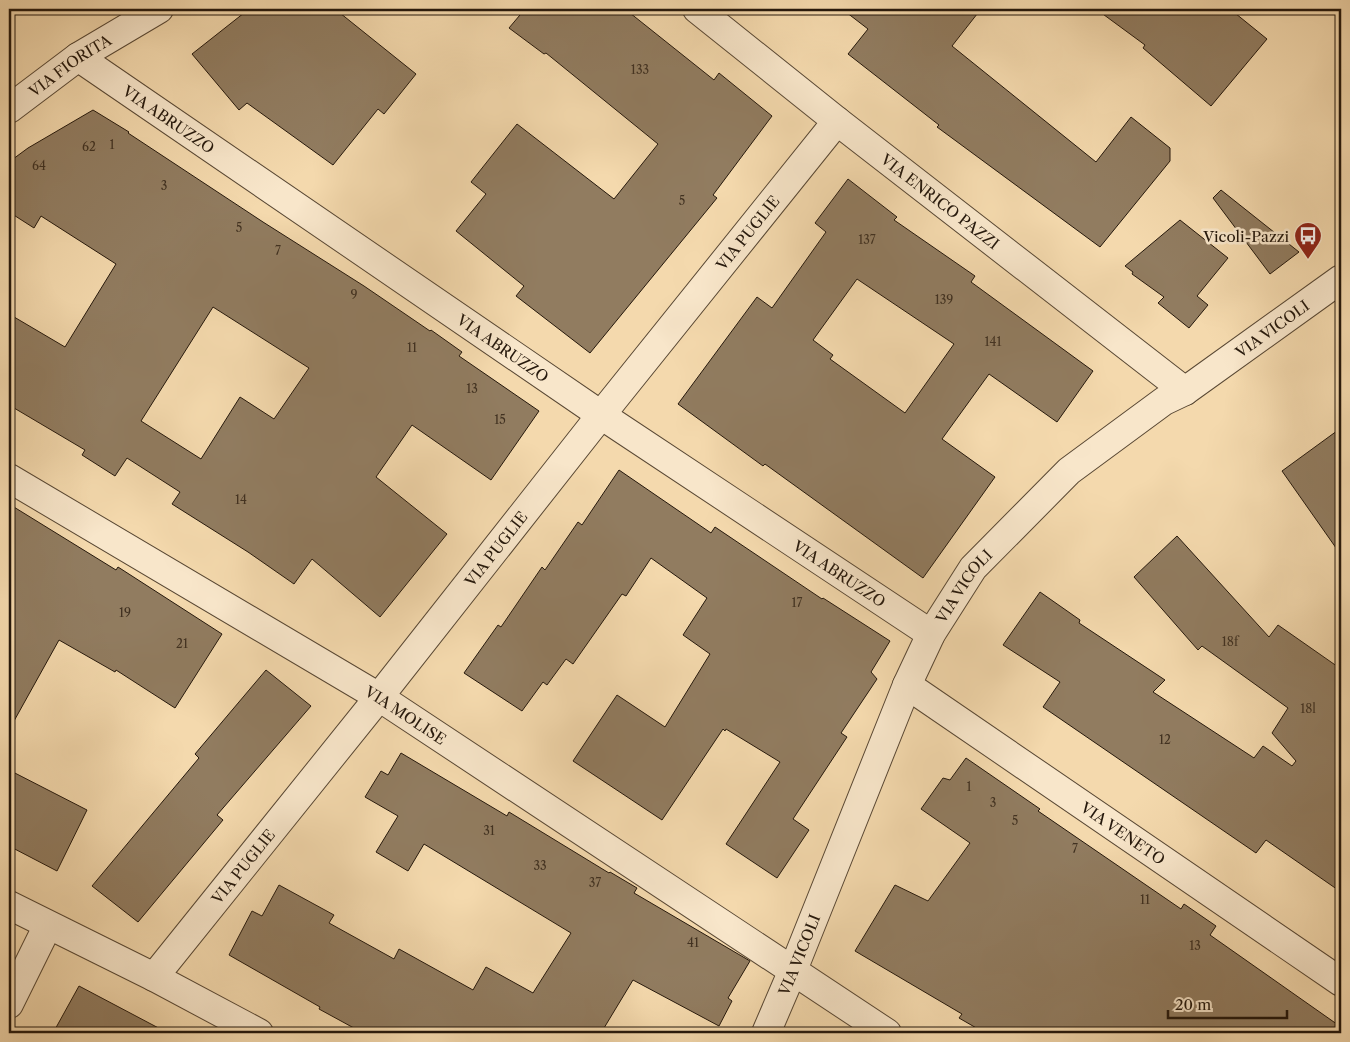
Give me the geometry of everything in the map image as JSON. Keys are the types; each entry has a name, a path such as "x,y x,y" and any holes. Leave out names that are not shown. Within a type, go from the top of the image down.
{"street":[{"name":"VIA FIORITA","path":"9,109 78,58 159,9"},
{"name":"VIA ENRICO PAZZI","path":"697,9 837,121 1185,391"},
{"name":"VIA ABRUZZO","path":"78,58 601,415 931,634"},
{"name":"VIA PUGLIE","path":"154,977 837,121"},
{"name":"VIA VICOLI","path":"766,1033 907,685 931,634 973,568 1069,471 1164,401 1185,391 1341,279"},
{"name":"VIA MOLISE","path":"9,478 379,697 887,1033"},
{"name":"VIA VENETO","path":"907,685 1341,982"},
{"path":"9,905 154,977 258,1033"},
{"path":"9,1004 48,925"}],"building":[{"path":"249,9 335,9 416,74 384,114 378,109 333,165 247,103 239,110 192,54"},
{"path":"525,9 625,9 714,80 719,73 772,116 713,195 717,198 590,353 516,296 524,286 456,231 486,194 471,182 517,124 614,199 658,144 546,53 544,54 509,28"},
{"path":"842,9 981,9 952,46 1096,162 1131,117 1170,148 1170,161 1100,247 937,127 939,125 848,54 868,29"},
{"path":"1096,9 1230,9 1267,39 1211,106 1143,48 1145,45"},
{"path":"93,110 431,330 462,352 459,356 539,411 491,480 412,425 376,477 447,534 380,617 312,559 294,584 248,552 172,504 180,492 127,458 115,476 82,455 85,450 9,405 9,314 65,347 116,264 41,216 34,228 9,212 9,162 28,148","holes":["213,307 309,368 274,419 240,397 201,459 141,421"]},
{"path":"848,179 897,217 894,220 975,276 971,282 1093,371 1057,422 989,374 942,439 995,477 923,578 678,404 757,297 772,308 826,232 815,223","holes":["857,279 954,344 905,413 830,359 833,355 813,340"]},
{"path":"1221,190 1299,252 1270,274 1213,198"},
{"path":"1180,220 1228,258 1197,296 1208,305 1189,328 1158,303 1164,297 1132,274 1133,272 1125,266"},
{"path":"1341,428 1341,555 1282,471"},
{"path":"619,470 711,533 715,527 822,599 890,641 871,672 877,679 841,733 847,737 793,819 809,830 777,878 726,844 780,762 726,729 725,731 723,729 662,820 573,761 617,695 665,727 710,654 683,635 707,598 651,558 626,596 622,594 573,664 566,659 547,685 543,682 522,711 464,673 498,625 501,627 542,567 545,570 578,522 582,525"},
{"path":"9,504 116,570 118,567 222,634 175,708 116,670 115,672 59,640 9,730"},
{"path":"1177,536 1269,637 1278,625 1341,669 1341,892 1266,840 1256,853 1043,707 1060,682 1003,645 1040,592 1080,620 1079,623 1165,680 1153,692 1254,758 1263,746 1292,766 1296,761 1272,733 1288,708 1202,646 1198,650 1134,577"},
{"path":"266,670 311,706 217,815 223,820 138,922 92,886 199,758 195,754"},
{"path":"401,753 507,816 509,812 637,888 634,893 750,961 728,998 732,1001 719,1026 633,980 601,1033 363,1033 229,955 252,911 262,916 279,885 334,915 329,923 394,959 399,949 473,990 486,967 533,993 571,933 424,844 408,871 376,852 398,816 365,797 381,771 388,775"},
{"path":"966,758 1040,809 1038,811 1181,909 1184,904 1216,926 1210,935 1341,1027 1341,1033 985,1033 959,1018 962,1014 855,951 895,885 928,901 970,843 921,809 943,778 950,780"},
{"path":"9,770 87,810 57,871 9,846"},
{"path":"79,986 168,1033 53,1033"}],"place":[{"name":"Vicoli-Pazzi","path":"1308,260"}]}
